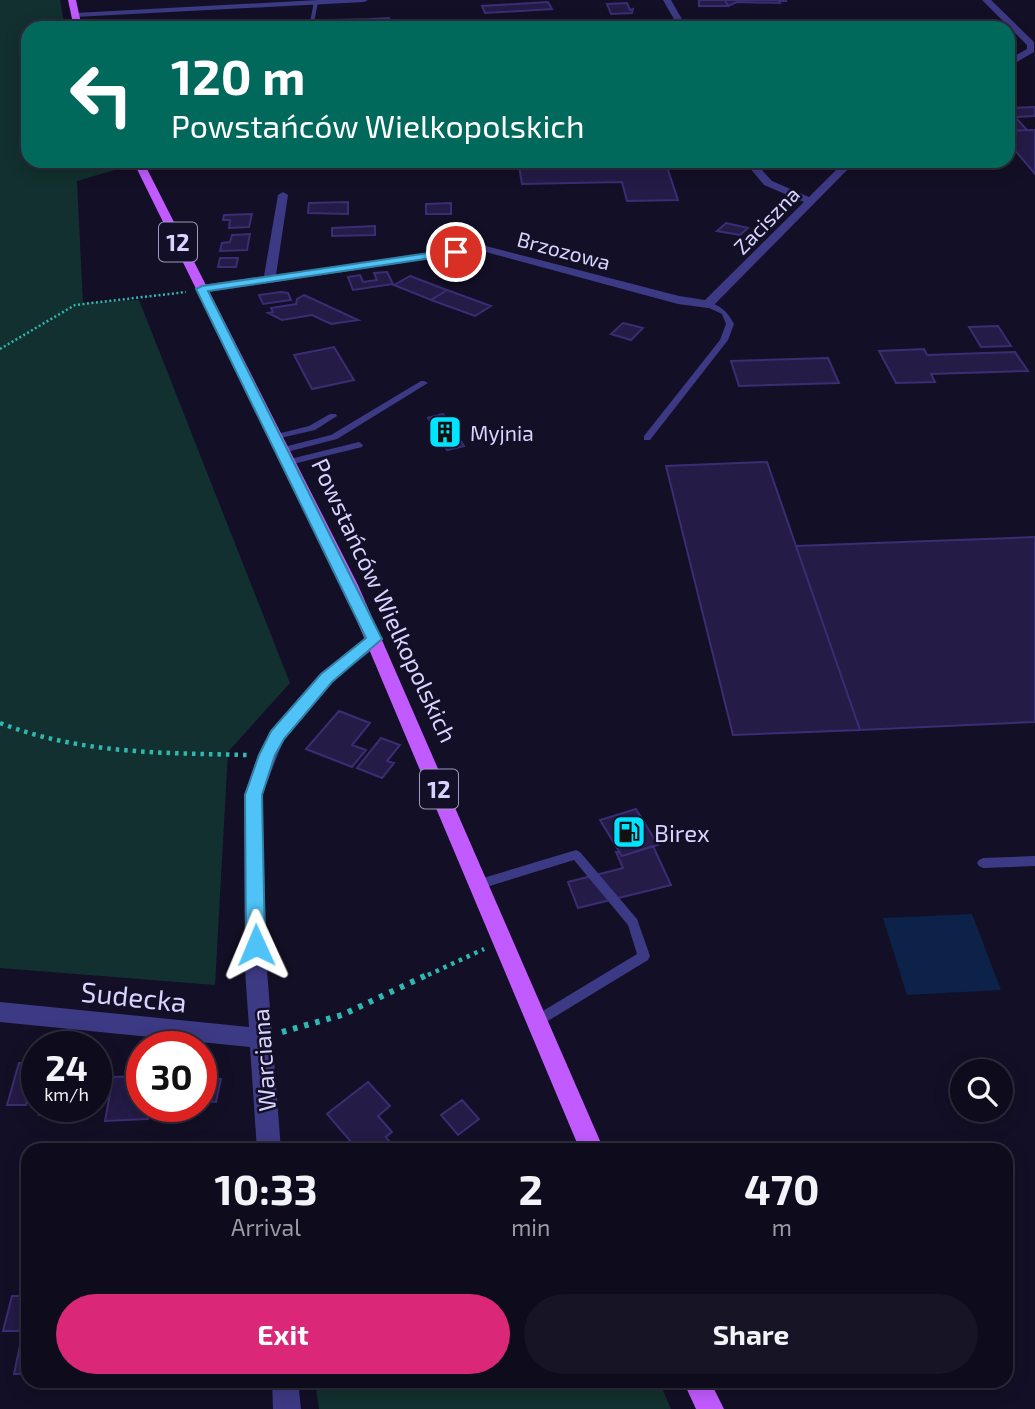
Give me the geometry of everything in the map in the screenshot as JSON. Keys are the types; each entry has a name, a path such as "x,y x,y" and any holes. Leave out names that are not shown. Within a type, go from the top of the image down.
{"main road":[{"path":"72,0 76,21"},
{"name":"Powstańców Wielkopolskich","path":"142,168 374,639 589,1143"},
{"path":"700,1388 710,1409"}],"street":[{"path":"75,15 364,0"},
{"path":"667,0 678,21"},
{"path":"986,0 1007,21"},
{"path":"1015,28 1031,44 1031,50 1015,60"},
{"path":"755,168 768,183 810,201"},
{"name":"Zaciszna","path":"708,304 844,168"},
{"path":"269,279 284,195"},
{"name":"Brzozowa","path":"202,289 482,248 678,300 708,304"},
{"name":"Warciana","path":"268,1143 256,970 253,795 277,735 326,678 374,639"},
{"name":"Sudecka","path":"0,1012 261,1038"},
{"path":"286,1388 287,1409"}],"lane":[{"path":"312,21 316,2"},
{"path":"648,438 724,340 730,324 725,313 708,304"},
{"path":"283,450 334,437 424,383"},
{"path":"283,450 312,428 334,416"},
{"path":"283,450 359,445"},
{"path":"480,884 576,856 634,923 644,956 538,1021"},
{"path":"983,863 1035,860"}],"path":[{"path":"0,349 75,305 202,289"},
{"path":"0,723 29,736 81,746 147,752 267,755"},
{"path":"261,1038 342,1015 504,939"}],"green space":[{"path":"0,0 60,0 64,21 21,21 21,168 121,168 77,181 83,303 139,300 290,683 228,752 215,985 0,968"},
{"path":"316,1388 662,1388 671,1409 319,1409"}],"water":[{"path":"972,914 1001,990 907,995 883,918"}],"building":[{"path":"699,0 725,0 728,6 699,6"},
{"path":"725,0 786,1 737,2 728,6"},
{"path":"548,2 552,9 485,13 482,6"},
{"path":"627,3 630,10 633,9 632,13 611,14 607,4"},
{"path":"389,18 389,21 370,21"},
{"path":"369,19 369,21 331,21"},
{"path":"1035,107 1035,116 1015,117 1015,108"},
{"path":"1015,117 1027,130 1015,131"},
{"path":"1035,130 1035,174 1015,150 1015,131"},
{"path":"519,168 667,168 678,200 627,201 622,182 522,184"},
{"path":"348,202 348,214 308,213 309,203"},
{"path":"451,203 451,214 426,214 426,204"},
{"path":"252,214 249,227 229,228 230,220 223,220 224,215"},
{"path":"726,223 748,228 740,235 717,231"},
{"path":"375,226 375,235 332,236 332,228"},
{"path":"250,234 247,250 220,251 222,243 230,242 232,235"},
{"path":"220,258 238,258 236,267 218,267"},
{"path":"387,272 393,284 353,290 348,277 360,275 363,282 377,280 374,273"},
{"path":"410,276 447,290 431,300 394,285"},
{"path":"447,290 491,306 475,316 431,300"},
{"path":"288,293 291,300 263,304 259,295"},
{"path":"304,295 358,320 331,324 312,315 282,320 268,313 273,312 271,308 296,304 297,299"},
{"path":"623,323 643,328 631,340 611,334"},
{"path":"998,326 1011,346 981,347 969,327"},
{"path":"334,347 354,380 312,389 294,355"},
{"path":"924,349 927,355 1015,352 1028,371 931,374 935,382 896,383 879,351"},
{"path":"828,358 839,383 739,386 731,361"},
{"name":"Myjnia","path":"443,414 464,446 447,450 428,418"},
{"path":"767,462 860,730 733,735 666,466"},
{"path":"1035,537 1035,722 860,730 796,546"},
{"path":"339,711 370,723 352,745 366,750 352,767 306,749"},
{"path":"381,738 400,745 387,761 394,763 382,778 357,768"},
{"name":"Birex","path":"636,809 658,845 622,856 600,820"},
{"path":"653,846 671,885 578,908 568,882 623,868 616,852 622,856"},
{"path":"19,1063 21,1105 7,1105"},
{"path":"113,1077 126,1077 126,1120 112,1121"},
{"path":"217,1079 221,1079 217,1097"},
{"path":"368,1082 390,1106 378,1116 392,1132 386,1137 391,1143 352,1143 327,1114"},
{"path":"462,1100 479,1119 458,1135 441,1115"},
{"path":"12,1296 21,1296 21,1331 3,1331"},
{"path":"21,1341 21,1374 14,1374"}],"place":[{"name":"Myjnia","path":"445,432"},
{"name":"Birex","path":"629,832"}],"route":[{"path":"256,945 253,795 267,755 277,735 326,678 374,639 350,585 202,289 456,252"}]}
